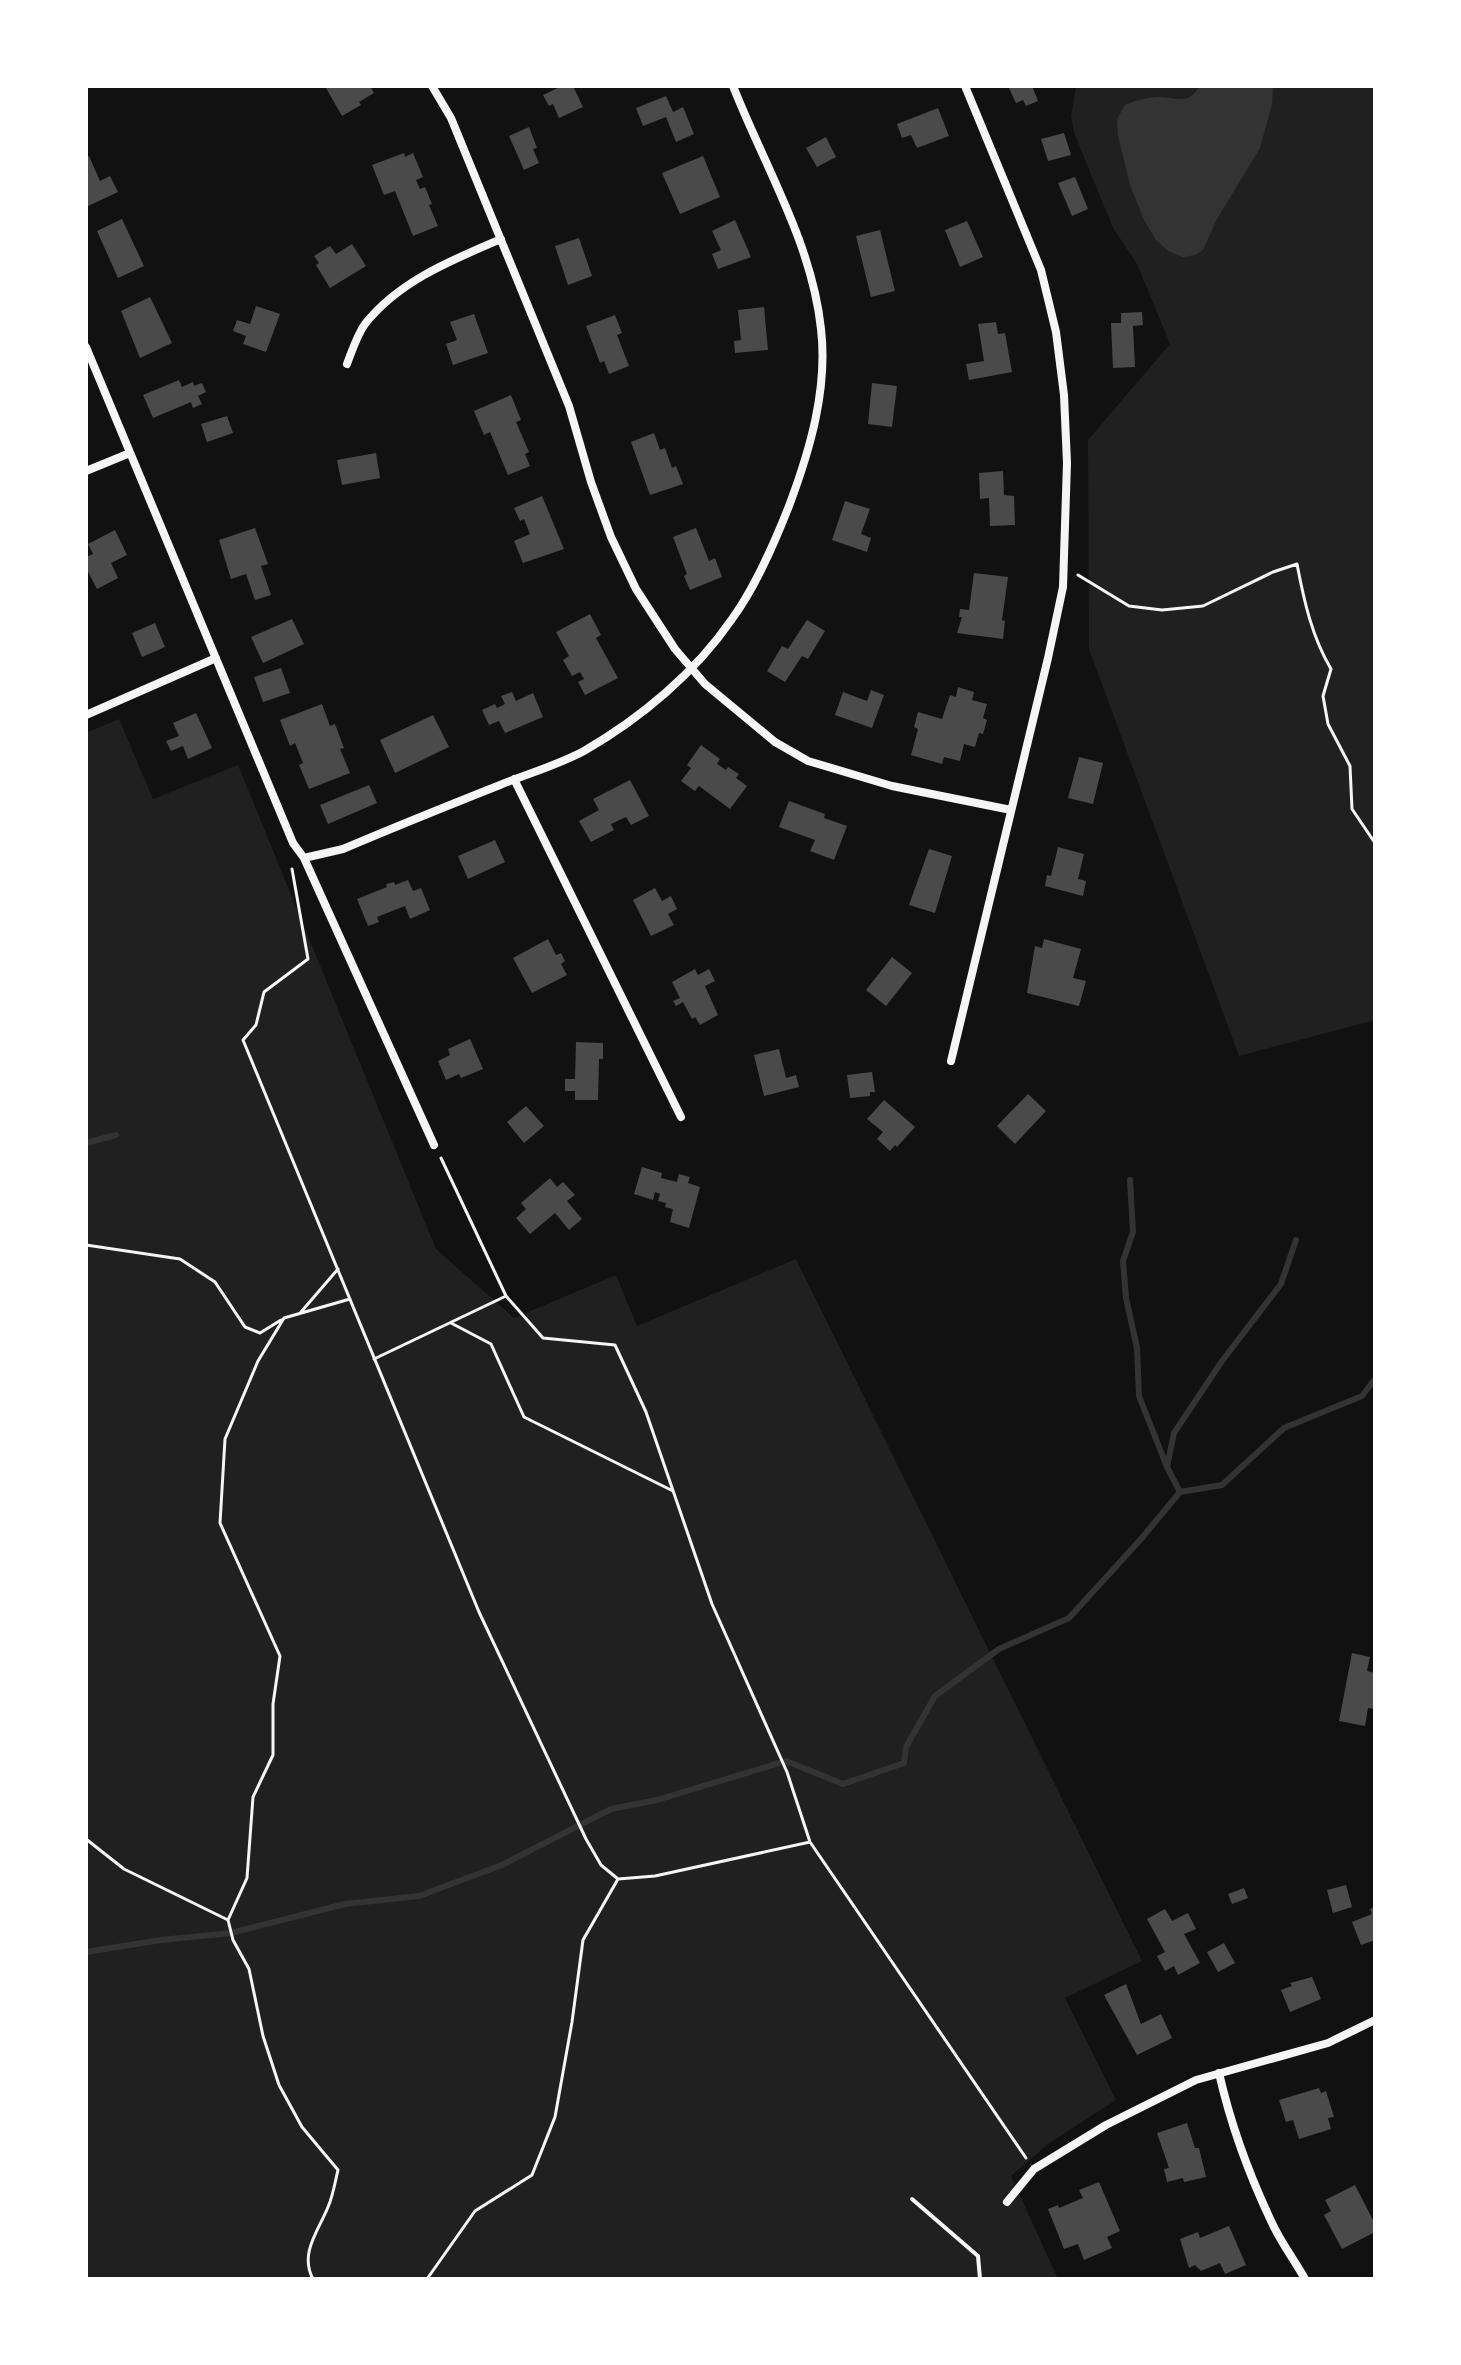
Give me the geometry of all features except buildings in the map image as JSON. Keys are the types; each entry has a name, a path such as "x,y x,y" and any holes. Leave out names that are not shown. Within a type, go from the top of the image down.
{"street":[{"path":"432,86 451,118 569,406 611,537 653,618 690,667 705,684 775,742 808,761 892,786 1011,810"},
{"path":"304,858 343,849 582,752 644,712 690,667 734,617 778,535 811,440 821,387 822,330 814,287 797,232 755,143 733,86"},
{"path":"951,1061 1063,587 1066,450 1064,395 1056,332 1041,270 965,86"},
{"path":"347,364 363,326 391,297 438,266 501,239"},
{"path":"86,347 293,843 304,858 434,1145"},
{"path":"86,471 130,453"},
{"path":"86,715 216,658"},
{"path":"514,779 681,1117"},
{"path":"1007,2202 1034,2169 1106,2125 1196,2080 1328,2043 1375,2020"},
{"path":"1219,2073 1232,2123 1257,2191 1305,2279"}],"lane":[{"path":"912,2199 978,2256 980,2279"}],"path":[{"path":"1063,571 1079,575 1129,606 1162,610 1203,606 1273,572 1297,564 1304,603 1319,648 1331,669 1323,696 1328,724 1350,766 1352,809 1375,843"},
{"path":"304,858 291,869 300,900 308,959 264,992 256,1025 243,1040 479,1612 586,1839 601,1865 618,1879 655,1876 810,1842"},
{"path":"1375,861 1375,896"},
{"path":"434,1145 506,1296 543,1338 615,1345 646,1412 712,1604 787,1772 810,1842 1034,2169"},
{"path":"86,1245 180,1259 215,1282 245,1327 260,1333 284,1318 350,1299"},
{"path":"301,1313 338,1269"},
{"path":"374,1359 506,1296"},
{"path":"228,1920 247,1878 253,1797 273,1755 273,1704 280,1656 220,1523 225,1439 258,1361 284,1318"},
{"path":"450,1322 491,1344 524,1417 673,1491"},
{"path":"86,1839 124,1869 228,1920 233,1940 249,1969 263,2036 279,2085 302,2127 338,2170 329,2206 311,2239 309,2271 313,2279"},
{"path":"427,2279 475,2211 532,2175 555,2117 583,1940 618,1879"}],"shaded area":[{"path":"1076,86 1375,86 1375,1020 1239,1056 1089,649 1088,440 1170,344 1137,264 1113,228 1075,135 1071,117"},
{"path":"1199,86 1273,86 1272,104 1260,148 1217,219 1203,250 1183,257 1168,251 1156,240 1144,220 1130,185 1117,119 1125,105 1154,97 1186,98"},
{"path":"119,719 153,799 238,765 436,1249 514,1318 616,1275 637,1326 796,1259 1142,1961 1065,1998 1116,2100 1048,2144 1011,2176 1058,2279 86,2279 86,733"}],"waterway":[{"path":"86,1143 116,1135"},
{"path":"1130,1180 1133,1232 1123,1261 1126,1298 1137,1348 1139,1396 1167,1467"},
{"path":"1180,1492 1167,1467 1174,1433 1222,1361 1281,1284 1296,1240"},
{"path":"86,1952 231,1933 345,1904 419,1896 502,1865 611,1809 657,1800 786,1761 843,1784 904,1763 906,1747 935,1696 999,1649 1069,1618 1180,1492 1222,1485 1284,1428 1362,1396 1375,1379"}]}
